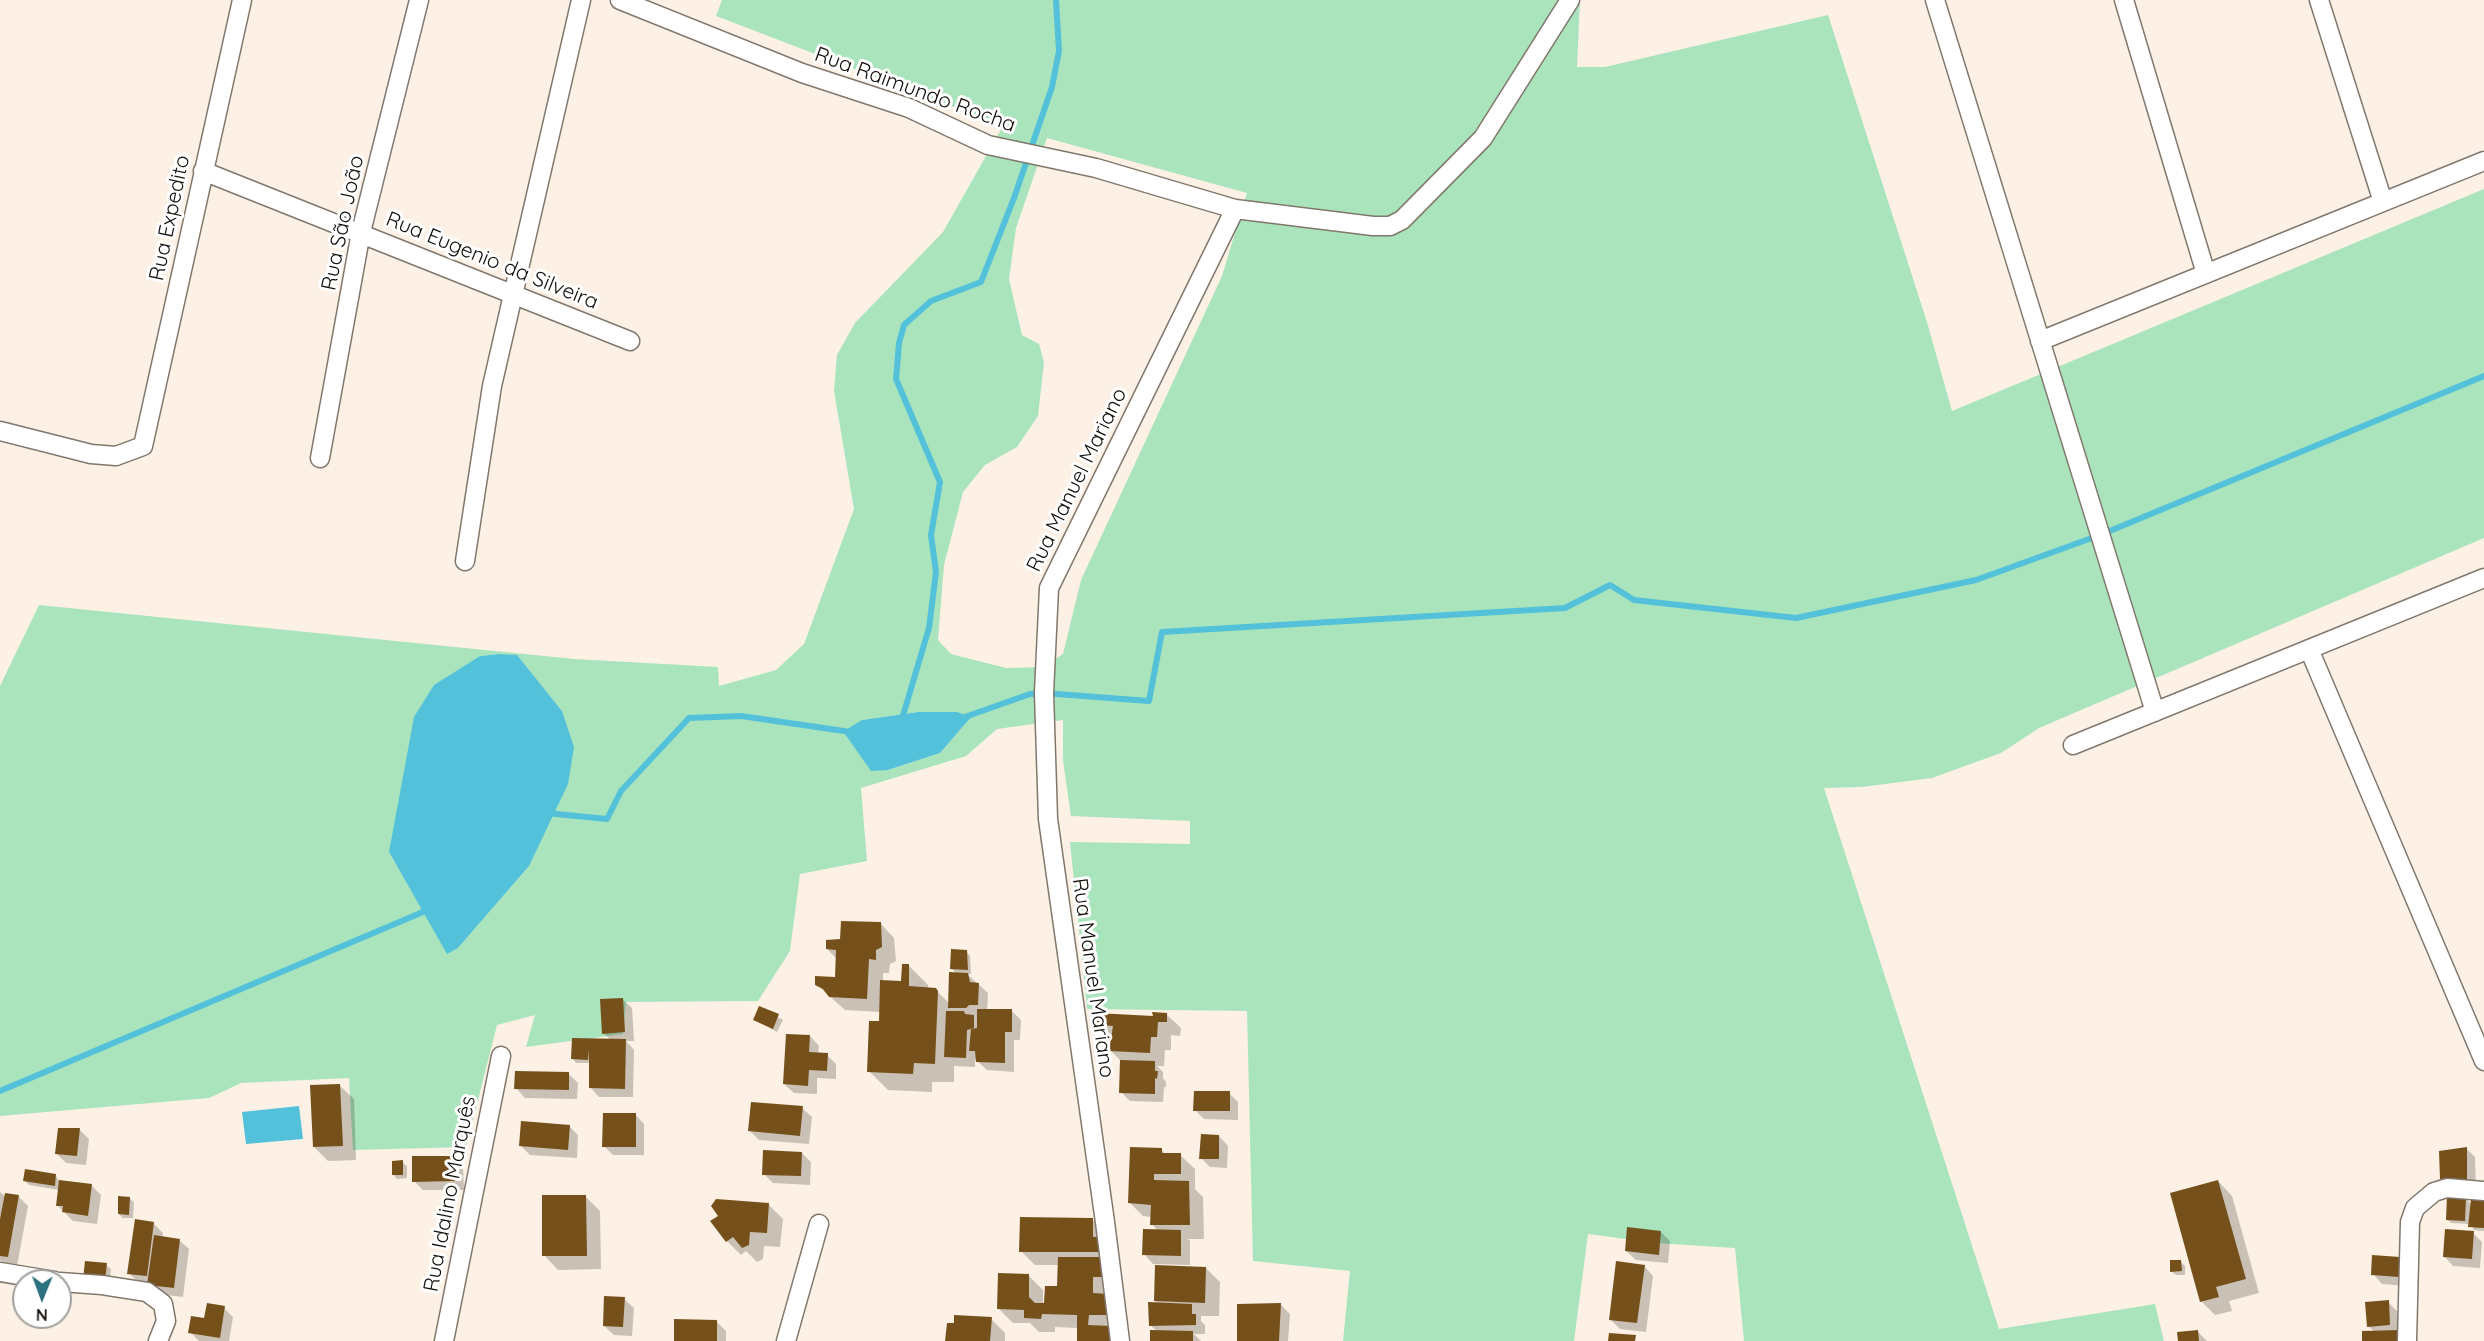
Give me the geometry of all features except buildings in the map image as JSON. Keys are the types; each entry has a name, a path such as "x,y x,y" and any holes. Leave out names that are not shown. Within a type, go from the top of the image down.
{"street":[{"name":"Rua Expedito","path":"0,431 91,454 116,456 143,446 242,0"},
{"name":"Rua São João","path":"320,458 361,232 419,0"},
{"path":"465,561 492,386 581,0"},
{"name":"Rua Raimundo Rocha","path":"620,0 802,73 909,108 988,146 1096,168 1236,209"},
{"path":"1236,209 1373,226 1390,225 1402,220 1483,138 1570,0"},
{"path":"1935,0 2155,712"},
{"path":"2124,0 2206,274"},
{"path":"2319,0 2383,202"},
{"path":"2040,341 2484,162"},
{"name":"Rua Eugenio da Silveira","path":"203,171 630,340"},
{"name":"Rua Manuel Mariano","path":"1120,1341 1106,1222 1048,819 1044,693 1049,588 1236,209"},
{"path":"2073,745 2484,578"},
{"path":"2309,649 2484,1061"},
{"name":"Rua Idalino Marquês","path":"444,1341 501,1056"},
{"path":"2407,1341 2410,1222 2415,1208 2434,1192 2447,1188 2484,1191"},
{"path":"786,1341 819,1224"},
{"path":"72,1283 147,1292 163,1304 166,1321 158,1341"}],"green space":[{"path":"722,0 1580,0 1577,67 1605,67 1828,15 1927,322 1952,411 2484,189 2484,538 2039,728 2001,753 1932,778 1862,787 1824,788 1999,1329 2155,1304 2164,1341 1744,1341 1735,1248 1656,1243 1588,1234 1574,1341 1343,1341 1350,1271 1253,1261 1247,1011 1087,1009 1070,842 1190,844 1190,821 1071,816 1063,761 1063,720 997,729 966,756 861,788 867,861 800,874 790,951 758,1001 626,1002 623,1034 526,1047 535,1015 497,1025 466,1147 353,1150 349,1078 241,1083 209,1098 0,1116 0,686 39,605 574,659 718,667 719,686 776,670 804,644 854,509 834,391 837,355 855,323 943,232 1003,126 716,16","holes":["1047,138 1247,193 1222,276 1081,580 1063,654 1043,667 1006,668 951,654 938,640 944,565 963,492 985,465 1017,447 1038,416 1044,362 1039,344 1022,335 1009,279 1016,228","499,654 517,656 562,711 529,866 458,948 447,953 389,852 480,656","918,712 956,712 970,717 940,753 888,770 862,720"]}],"water":[{"path":"517,655 562,711 574,747 568,784 529,866 458,948 447,954 389,852 414,717 434,685 480,656"},
{"path":"918,712 957,712 971,717 940,753 888,770 871,771 844,731 862,720"},
{"path":"299,1106 303,1139 246,1144 242,1112"}],"waterway":[{"path":"902,719 929,628 936,572 931,535 940,482 896,379 899,343 904,325 931,301 981,282 1014,198 1052,87 1059,51 1056,0"},
{"path":"965,717 1030,694 1044,693 1149,701 1162,632 1565,608 1610,585 1634,600 1796,618 1976,580 2100,535 2484,376"},
{"path":"546,813 607,819 621,791 689,718 741,716 851,732"},
{"path":"0,1091 423,912 425,905"}]}
